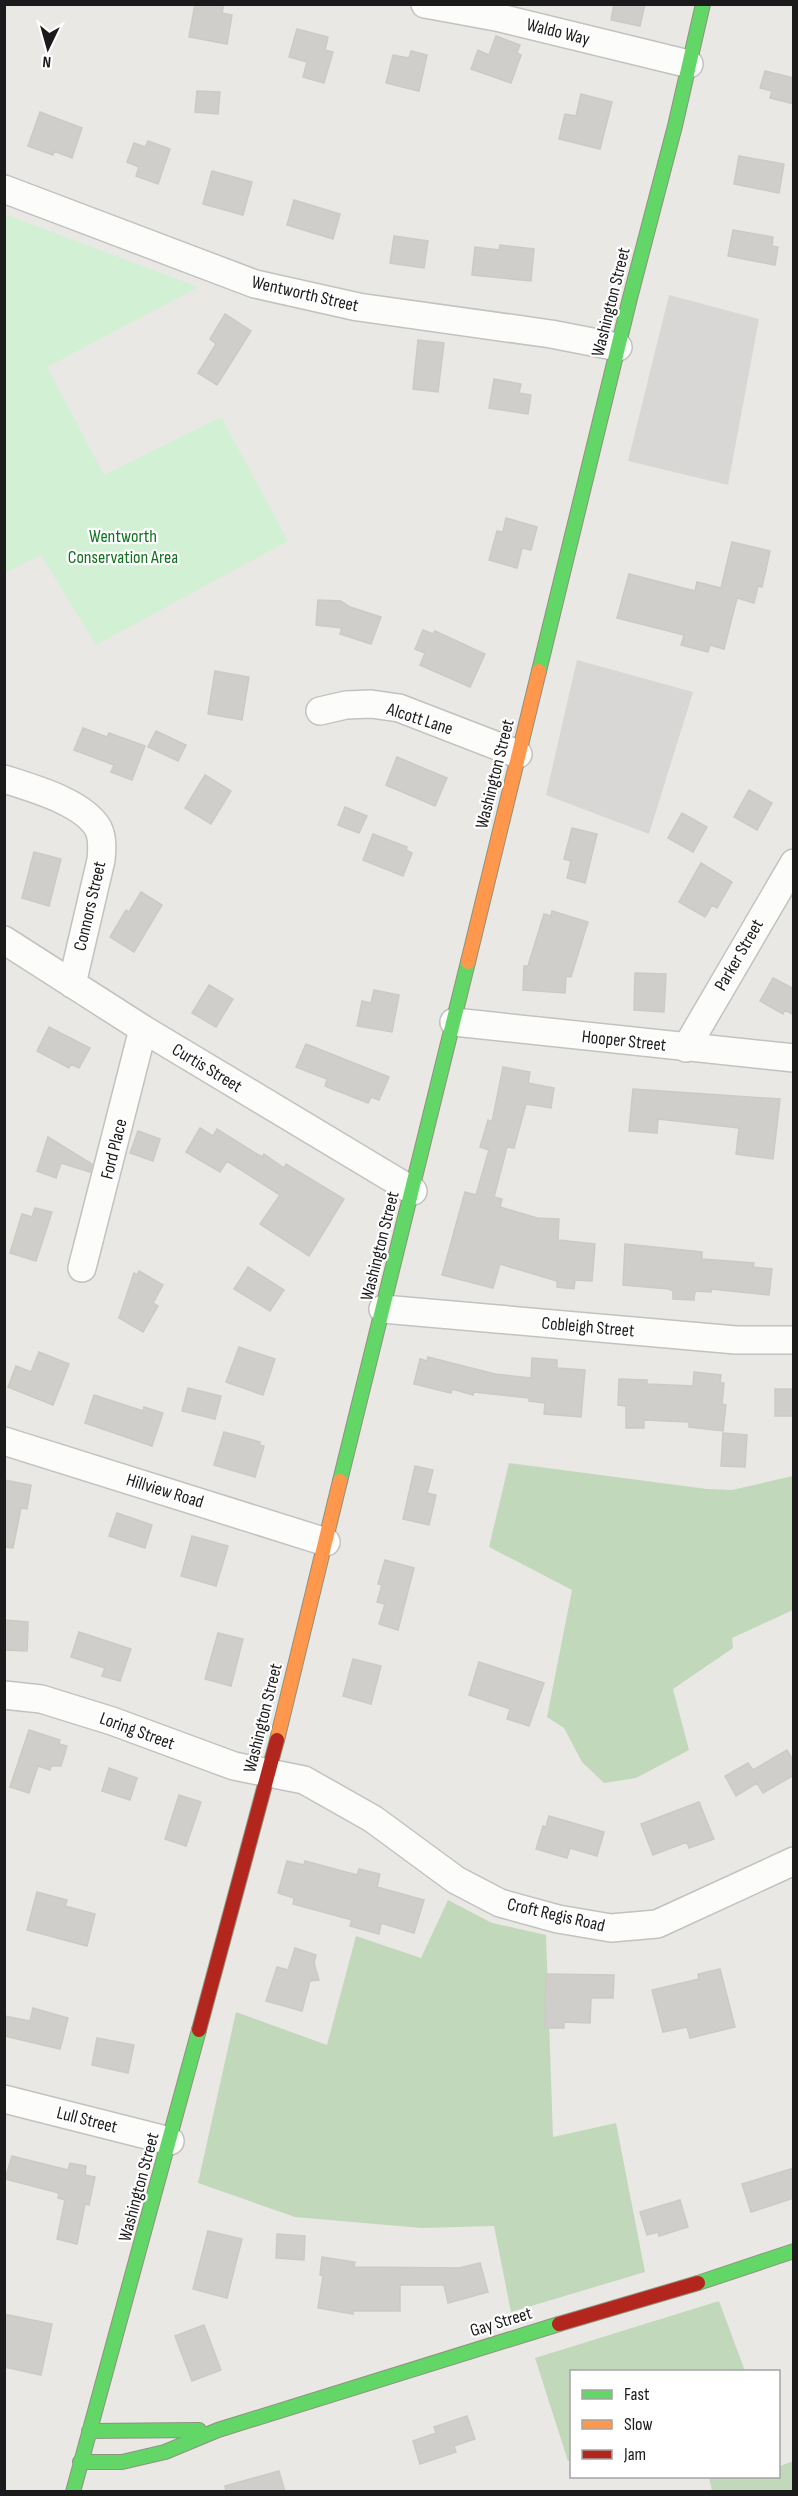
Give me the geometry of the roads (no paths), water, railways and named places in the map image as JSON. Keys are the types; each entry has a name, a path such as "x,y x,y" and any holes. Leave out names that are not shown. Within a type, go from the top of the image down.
{"main road":[{"name":"Washington Street","path":"73,2492 170,2141 268,1772 413,1191 703,4"},
{"name":"Gay Street","path":"80,2462 122,2462 154,2455 218,2430 505,2340 688,2286 794,2251"},
{"name":"Gay Street","path":"89,2431 218,2430"}],"street":[{"name":"Waldo Way","path":"425,4 496,17 689,64"},
{"name":"Wentworth Street","path":"4,189 255,284 358,307 551,334 618,347"},
{"name":"Alcott Lane","path":"320,711 346,705 371,704 399,708 518,754"},
{"name":"Connors Street","path":"4,779 79,809 99,830 102,845 101,860 72,984"},
{"name":"Parker Street","path":"686,1048 794,863"},
{"name":"Curtis Street","path":"4,940 143,1029 413,1191"},
{"name":"Hooper Street","path":"454,1022 794,1058"},
{"name":"Ford Place","path":"82,1268 143,1029"},
{"name":"Cobleigh Street","path":"383,1309 736,1340 794,1340"},
{"name":"Hillview Road","path":"4,1441 326,1542"},
{"name":"Loring Street","path":"4,1695 40,1699 234,1766 268,1772"},
{"name":"Croft Regis Road","path":"268,1772 304,1780 373,1819 456,1880 500,1903 558,1919 611,1928 657,1924 794,1861"},
{"name":"Lull Street","path":"4,2099 170,2141"}],"park label":[{"name":"Wentworth Conservation Area","path":"123,546"}]}
